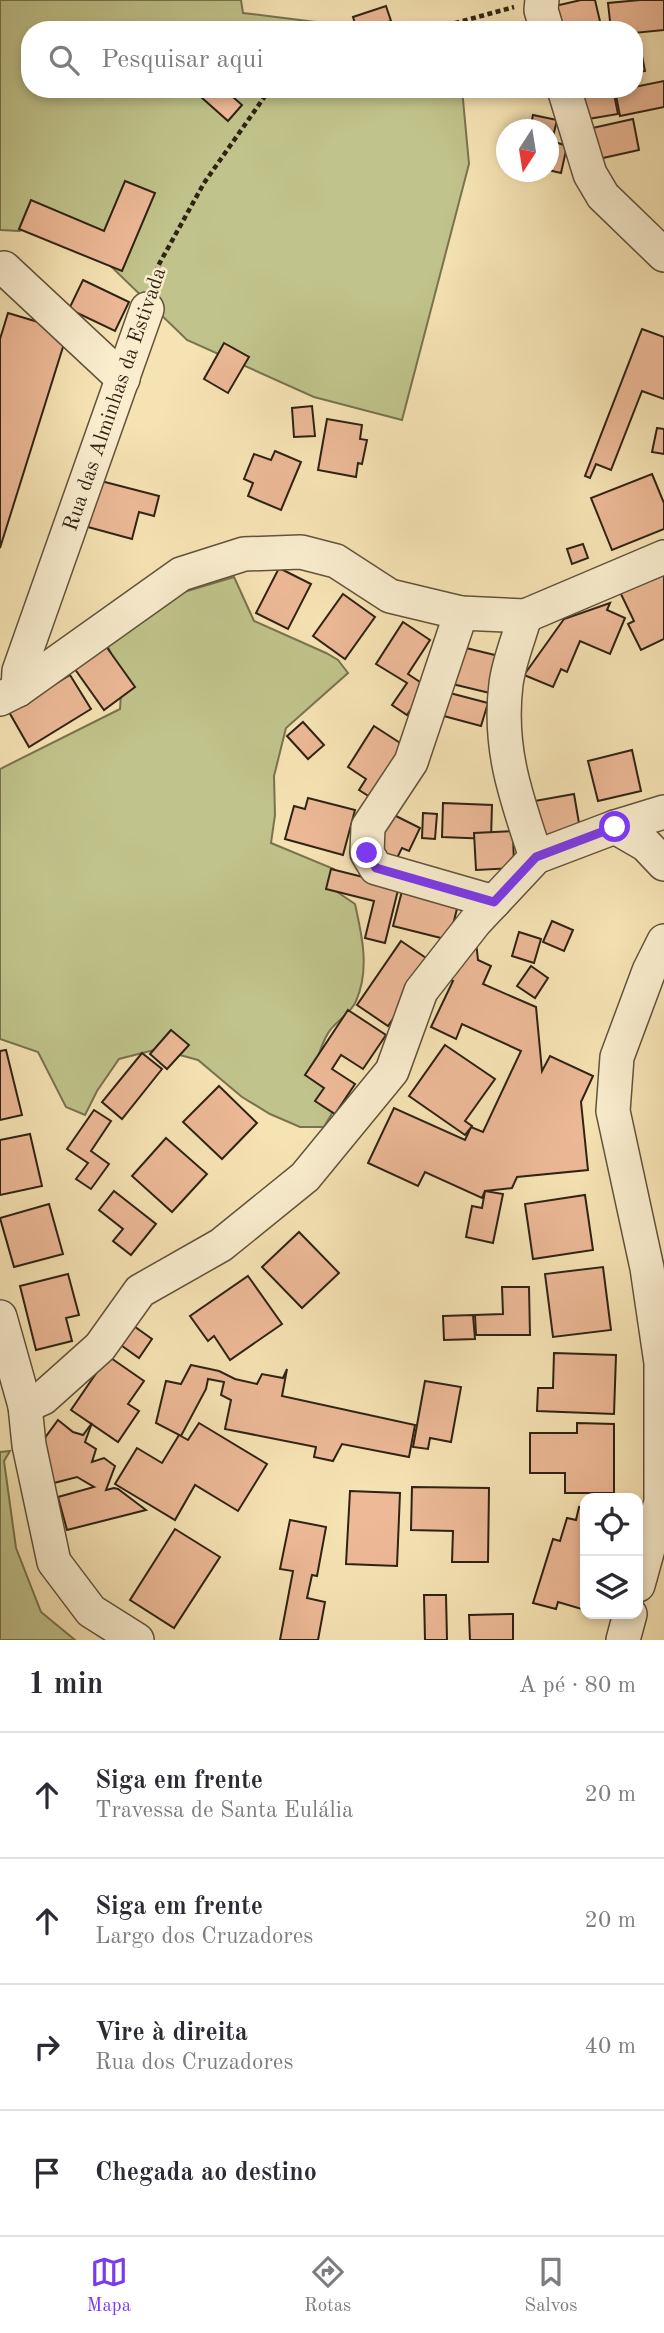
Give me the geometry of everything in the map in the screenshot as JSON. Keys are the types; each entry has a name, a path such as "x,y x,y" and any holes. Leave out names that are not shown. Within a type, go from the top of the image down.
{"street":[{"path":"529,3 541,10 544,21"},
{"path":"567,98 590,174 603,196 664,255"},
{"path":"4,268 123,379"},
{"name":"Rua das Alminhas da Estivada","path":"9,695 148,309"},
{"path":"9,695 181,574 244,554 301,552 336,561 390,596 461,613 525,616 664,557"},
{"path":"461,613 411,762 368,827 367,853 376,868 494,902"},
{"path":"525,616 506,682 503,735 512,785 536,857"},
{"path":"17,1420 100,1347 140,1291 221,1245 305,1177 392,1071 421,991 475,922 536,857 615,827 664,812"},
{"path":"615,827 646,845 664,864"},
{"path":"643,1567 661,1502 660,1363 647,1268 613,1111 617,1057 649,971 664,941"},
{"path":"0,1317 17,1420 29,1445 54,1562 91,1611 137,1640"},
{"path":"623,1640 629,1619"}],"path":[{"path":"463,21 529,3"},
{"name":"Rua das Alminhas da Estivada","path":"148,309 158,267 204,183 264,98"}],"green space":[{"path":"0,0 241,0 243,13 307,21 21,21 21,98 463,98 469,164 402,420 314,397 187,340 61,218 19,231 0,230"},
{"path":"234,577 254,621 326,653 338,660 348,673 286,728 274,776 275,815 271,843 334,869 330,887 355,904 364,965 360,989 351,1009 328,1033 315,1064 334,1110 324,1127 300,1127 270,1114 242,1097 198,1060 158,1049 119,1059 97,1091 85,1115 66,1107 38,1052 0,1039 0,769 120,709 122,678 105,640 174,595"},
{"path":"10,1451 4,1461 16,1548 41,1612 75,1640 0,1640 0,1452"}],"building":[{"path":"595,0 600,21 558,21 555,6"},
{"path":"664,0 664,30 643,32 643,21 610,21 608,3"},
{"path":"386,6 391,21 354,21 353,17"},
{"path":"664,81 664,107 620,116 617,98 643,98 643,85"},
{"path":"202,98 234,98 242,105 228,121"},
{"path":"578,98 615,98 618,114 582,120"},
{"path":"533,115 552,119 532,119"},
{"path":"633,119 639,150 594,160 588,129"},
{"path":"559,143 567,146 559,173"},
{"path":"125,181 155,193 122,271 19,229 31,200 104,231"},
{"path":"83,280 129,302 115,331 69,309"},
{"path":"8,313 68,331 0,548 0,339"},
{"path":"642,329 664,337 664,399 642,391 611,470 596,464 590,478 585,476"},
{"path":"224,343 249,357 228,393 204,379"},
{"path":"312,406 315,436 294,437 292,408"},
{"path":"327,419 362,425 360,439 367,440 356,477 318,470"},
{"path":"657,428 664,429 664,454 652,452"},
{"path":"275,451 301,462 281,510 248,496 253,483 244,479 254,454 271,460"},
{"path":"652,474 664,503 664,529 612,550 591,498"},
{"path":"101,481 159,496 154,516 139,512 132,539 88,527"},
{"path":"583,544 588,558 572,564 567,549"},
{"path":"279,568 311,584 288,629 256,613"},
{"path":"664,569 664,639 641,650 628,624 634,621 619,590"},
{"path":"343,594 375,617 345,659 313,636"},
{"path":"610,603 607,610 625,618 610,654 580,641 567,672 561,669 553,687 524,675 564,619"},
{"path":"403,622 430,640 408,674 426,686 407,715 392,705 407,683 376,664"},
{"path":"103,642 135,687 104,710 72,665"},
{"path":"458,646 503,657 494,694 448,683"},
{"path":"70,675 91,709 29,747 9,712"},
{"path":"446,692 488,703 481,726 440,715"},
{"path":"303,722 324,745 308,759 287,736"},
{"path":"374,726 411,750 378,802 359,790 366,779 348,767"},
{"path":"632,750 641,791 598,801 588,761"},
{"path":"574,794 580,829 535,837 529,802"},
{"path":"308,798 355,810 343,855 285,839 294,806 305,809"},
{"path":"443,803 492,805 491,839 442,837"},
{"path":"384,810 420,828 409,851 402,848 395,862 366,848"},
{"path":"423,813 437,814 435,839 422,838"},
{"path":"513,831 514,868 476,870 474,833"},
{"path":"331,869 399,886 385,943 365,938 374,901 326,889"},
{"path":"403,887 459,901 449,940 393,926"},
{"path":"552,921 573,930 564,951 543,942"},
{"path":"474,923 478,960 491,966 483,984 536,1007 542,1071 550,1056 593,1076 581,1102 588,1170 517,1177 512,1188 485,1191 482,1198 425,1172 418,1186 368,1163 394,1108 465,1140 471,1127 483,1132 521,1051 462,1024 456,1039 431,1027 453,981 448,979"},
{"path":"519,932 541,939 534,963 512,956"},
{"path":"401,941 432,962 388,1026 357,1005"},
{"path":"531,966 548,978 535,998 517,986"},
{"path":"348,1010 386,1035 363,1069 341,1055 332,1069 355,1084 335,1114 315,1101 324,1088 305,1075"},
{"path":"171,1030 189,1045 167,1069 150,1054"},
{"path":"445,1045 495,1079 465,1121 472,1126 465,1135 409,1096"},
{"path":"6,1050 22,1115 0,1120 0,1051"},
{"path":"142,1053 162,1069 122,1119 102,1102"},
{"path":"219,1086 257,1123 222,1159 183,1122"},
{"path":"94,1110 111,1121 91,1151 109,1164 91,1189 76,1179 88,1163 67,1149"},
{"path":"30,1134 42,1186 0,1195 0,1140"},
{"path":"166,1138 207,1174 172,1212 132,1176"},
{"path":"114,1191 156,1224 131,1255 113,1241 123,1229 99,1210"},
{"path":"485,1191 503,1194 493,1243 466,1237 472,1206 482,1208"},
{"path":"585,1195 593,1250 533,1259 525,1204"},
{"path":"49,1204 63,1254 14,1267 0,1218"},
{"path":"299,1232 339,1273 302,1308 262,1267"},
{"path":"603,1267 611,1330 553,1337 545,1274"},
{"path":"68,1274 79,1315 66,1318 72,1341 36,1350 20,1286"},
{"path":"248,1276 282,1324 230,1360 214,1336 208,1341 190,1316"},
{"path":"502,1287 529,1287 530,1335 476,1335 475,1315 503,1314"},
{"path":"473,1315 475,1339 444,1340 443,1316"},
{"path":"131,1324 152,1339 139,1358 118,1343"},
{"path":"554,1353 616,1355 614,1414 537,1411 538,1388 553,1388"},
{"path":"108,1356 144,1381 128,1404 139,1411 118,1442 71,1410"},
{"path":"191,1365 257,1384 262,1374 283,1378 287,1369 282,1396 415,1425 409,1457 342,1444 333,1461 314,1457 316,1447 225,1429 231,1400 221,1395 224,1382 208,1379 206,1389 181,1436 156,1423 166,1381 181,1384"},
{"path":"425,1381 461,1387 451,1442 430,1438 428,1449 413,1447"},
{"path":"58,1420 73,1432 83,1435 92,1423 85,1442 96,1449 92,1462 104,1458 115,1466 106,1490 118,1489 146,1510 67,1530 58,1497 94,1487 77,1477 54,1483 45,1450 39,1446"},
{"path":"199,1423 267,1464 238,1511 195,1485 175,1520 115,1484 137,1448 162,1463 179,1435 188,1440"},
{"path":"577,1423 614,1424 614,1493 565,1493 565,1473 530,1473 530,1433 577,1433"},
{"path":"412,1487 489,1488 488,1562 452,1562 453,1531 411,1530"},
{"path":"350,1491 400,1493 397,1566 346,1564"},
{"path":"579,1507 580,1609 558,1602 556,1609 533,1603 553,1539 560,1541 567,1518 576,1520"},
{"path":"290,1520 326,1527 317,1576 312,1575 307,1598 325,1602 318,1640 280,1640 293,1571 280,1569"},
{"path":"175,1529 220,1557 174,1628 130,1600"},
{"path":"424,1595 446,1595 447,1640 425,1640"},
{"path":"513,1614 513,1640 470,1640 469,1615"}],"route":[{"path":"367,853 376,868 494,902 536,857 615,827"}]}
